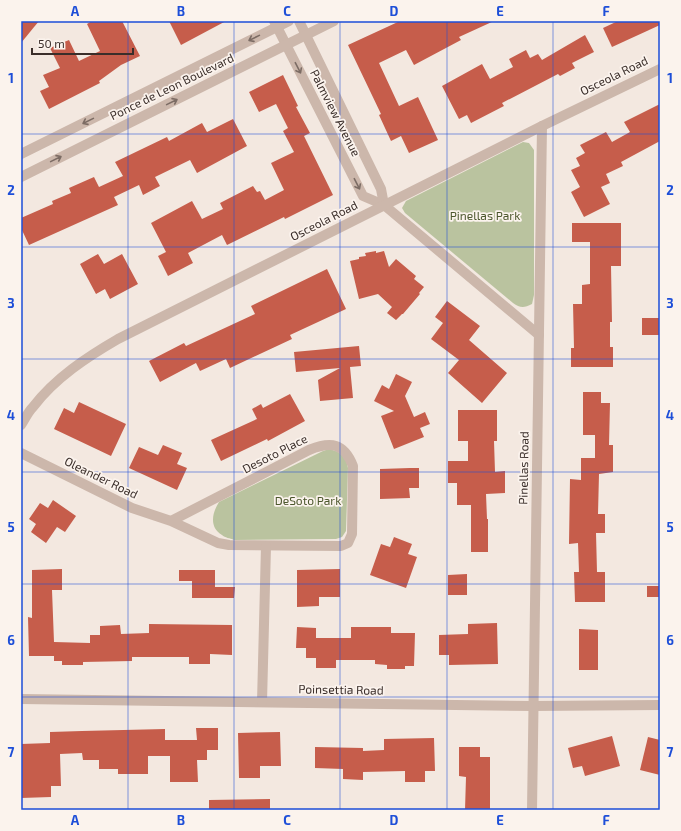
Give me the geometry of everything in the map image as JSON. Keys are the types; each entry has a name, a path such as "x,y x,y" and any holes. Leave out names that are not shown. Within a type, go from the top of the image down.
{"street":[{"name":"Ponce de Leon Boulevard","path":"21,154 276,24 289,21"},
{"name":"Palmview Avenue","path":"298,21 381,189 384,205"},
{"name":"Ponce de Leon Boulevard","path":"21,177 334,21"},
{"name":"Palmview Avenue","path":"276,24 363,196 384,205 539,336"},
{"name":"Osceola Road","path":"21,425 33,406 59,379 88,357 118,339 542,126 660,69"},
{"name":"Pinellas Road","path":"532,810 542,126"},
{"name":"Desoto Place","path":"321,445 333,445 343,449 353,466 352,534 348,543 341,546 230,545 218,543 171,521 321,445"},
{"name":"Oleander Road","path":"21,453 132,508 171,521"},
{"path":"262,702 266,546"},
{"name":"Poinsettia Road","path":"21,699 533,706 660,705"}],"green space":[{"name":"Pinellas Park","path":"523,142 529,143 534,150 534,295 532,304 522,307 513,303 405,213 402,208 406,201"},
{"name":"DeSoto Park","path":"329,449 342,455 346,460 348,468 346,531 342,537 336,539 234,540 223,536 215,528 213,524 213,515 219,502"}],"building":[{"path":"21,21 39,21 21,43"},
{"path":"92,21 122,21 140,56 121,65 99,81 100,83 49,109 40,91 49,87 43,75 60,68 50,48 69,40 79,61 100,51 87,24"},
{"path":"169,21 226,21 181,45"},
{"path":"400,21 494,21 459,37 461,40 414,65 406,50 379,63 399,106 418,97 438,140 409,153 401,136 391,141 379,115 381,114 348,45"},
{"path":"618,21 660,21 660,25 612,47 603,28"},
{"path":"585,35 594,52 572,63 575,68 560,76 558,74 502,103 504,106 471,123 467,115 459,119 442,86 482,64 490,79 513,67 509,59 526,50 530,58 538,54 542,60"},
{"path":"283,75 298,106 296,107 310,133 304,136 333,195 285,219 284,217 227,245 222,235 188,253 193,263 168,276 158,256 166,252 151,223 192,201 202,219 223,209 220,203 253,186 257,192 260,191 265,200 284,190 271,163 294,152 283,131 288,128 276,104 259,112 249,92"},
{"path":"660,104 660,141 621,162 623,166 606,174 610,183 601,187 610,204 584,217 571,192 580,187 571,170 580,166 576,158 585,153 580,145 606,132 612,142 630,132 624,122"},
{"path":"233,119 247,146 197,173 190,160 155,177 160,186 143,195 139,185 114,197 118,205 29,245 21,228 21,218 53,204 52,201 71,193 69,188 94,177 99,187 123,176 115,162 167,137 169,141 202,123 207,132"},
{"path":"572,223 621,223 621,266 611,266 612,322 610,322 610,347 613,347 613,367 571,367 571,348 574,348 573,304 582,304 582,285 590,284 590,242 572,242"},
{"path":"376,251 376,253 384,251 389,267 396,259 416,276 414,279 424,287 419,293 420,294 396,320 387,313 392,307 378,294 359,299 350,261 366,256 365,253"},
{"path":"98,254 104,264 122,254 138,284 110,299 105,289 96,294 80,264"},
{"path":"327,269 346,309 290,335 292,339 230,368 226,359 200,371 196,363 160,382 149,361 184,343 186,346 255,314 251,306"},
{"path":"447,301 480,326 469,340 507,373 482,403 448,373 459,360 431,339 443,323 435,317"},
{"path":"642,318 660,318 660,335 642,335"},
{"path":"359,346 361,366 350,367 353,398 320,401 318,380 340,368 296,372 294,352"},
{"path":"396,374 412,382 405,396 414,417 425,412 430,424 420,428 424,437 394,449 381,416 394,411 374,401 382,385 389,389"},
{"path":"583,392 601,392 601,403 610,403 609,445 613,445 613,472 599,474 598,514 605,514 605,533 596,533 597,572 605,572 605,602 575,602 574,572 579,572 578,543 569,544 570,479 581,480 581,458 595,458 595,435 583,435"},
{"path":"290,394 305,421 268,441 267,439 221,461 211,440 257,419 252,409 261,404 263,408"},
{"path":"79,402 126,424 111,456 54,429 64,408 74,413"},
{"path":"458,410 497,410 497,441 494,441 495,472 505,471 505,493 486,494 488,552 471,552 471,505 457,505 457,483 448,483 448,461 468,461 468,441 458,441"},
{"path":"163,445 182,453 177,464 187,468 177,490 129,468 139,447 158,455"},
{"path":"419,468 419,488 409,488 410,498 380,499 380,469"},
{"path":"53,500 76,516 65,532 57,527 46,543 31,532 36,524 29,519 40,503 48,508"},
{"path":"394,537 412,544 408,554 417,557 406,588 370,575 381,544 390,547"},
{"path":"62,569 62,590 52,590 54,642 90,643 90,635 100,635 100,626 120,625 121,634 149,633 149,624 232,625 232,655 210,654 210,664 189,664 189,657 132,657 132,661 83,662 83,665 62,665 62,661 54,661 54,656 29,656 28,617 32,618 32,570"},
{"path":"340,569 340,597 319,597 319,606 297,607 297,570"},
{"path":"179,570 215,570 215,587 235,587 234,598 192,598 192,581 179,581"},
{"path":"467,574 467,595 448,595 448,575"},
{"path":"647,586 660,586 660,597 647,597"},
{"path":"497,623 498,664 449,665 449,655 439,655 439,635 468,634 468,624"},
{"path":"297,627 316,628 316,638 351,638 351,627 391,627 391,633 415,633 414,666 405,666 405,669 387,669 387,665 375,664 375,660 336,660 336,668 316,668 316,658 306,658 306,648 296,648"},
{"path":"579,629 598,630 598,670 579,670"},
{"path":"196,728 218,728 218,750 207,750 207,760 197,760 198,782 170,782 170,756 148,756 148,774 118,774 118,769 99,769 99,760 83,760 82,753 60,754 61,786 51,786 51,797 21,798 21,744 50,743 50,732 165,729 165,740 197,740"},
{"path":"280,732 281,766 260,766 260,778 239,778 238,733"},
{"path":"612,736 620,766 585,776 582,766 573,768 568,748"},
{"path":"648,737 660,740 660,775 640,770"},
{"path":"434,738 435,771 425,771 425,782 405,782 405,771 363,772 363,780 343,779 343,769 315,768 315,747 363,748 363,751 384,750 384,739"},
{"path":"459,747 480,747 480,757 490,757 490,810 465,810 466,777 459,776"},
{"path":"270,799 270,810 209,810 209,800"}]}
